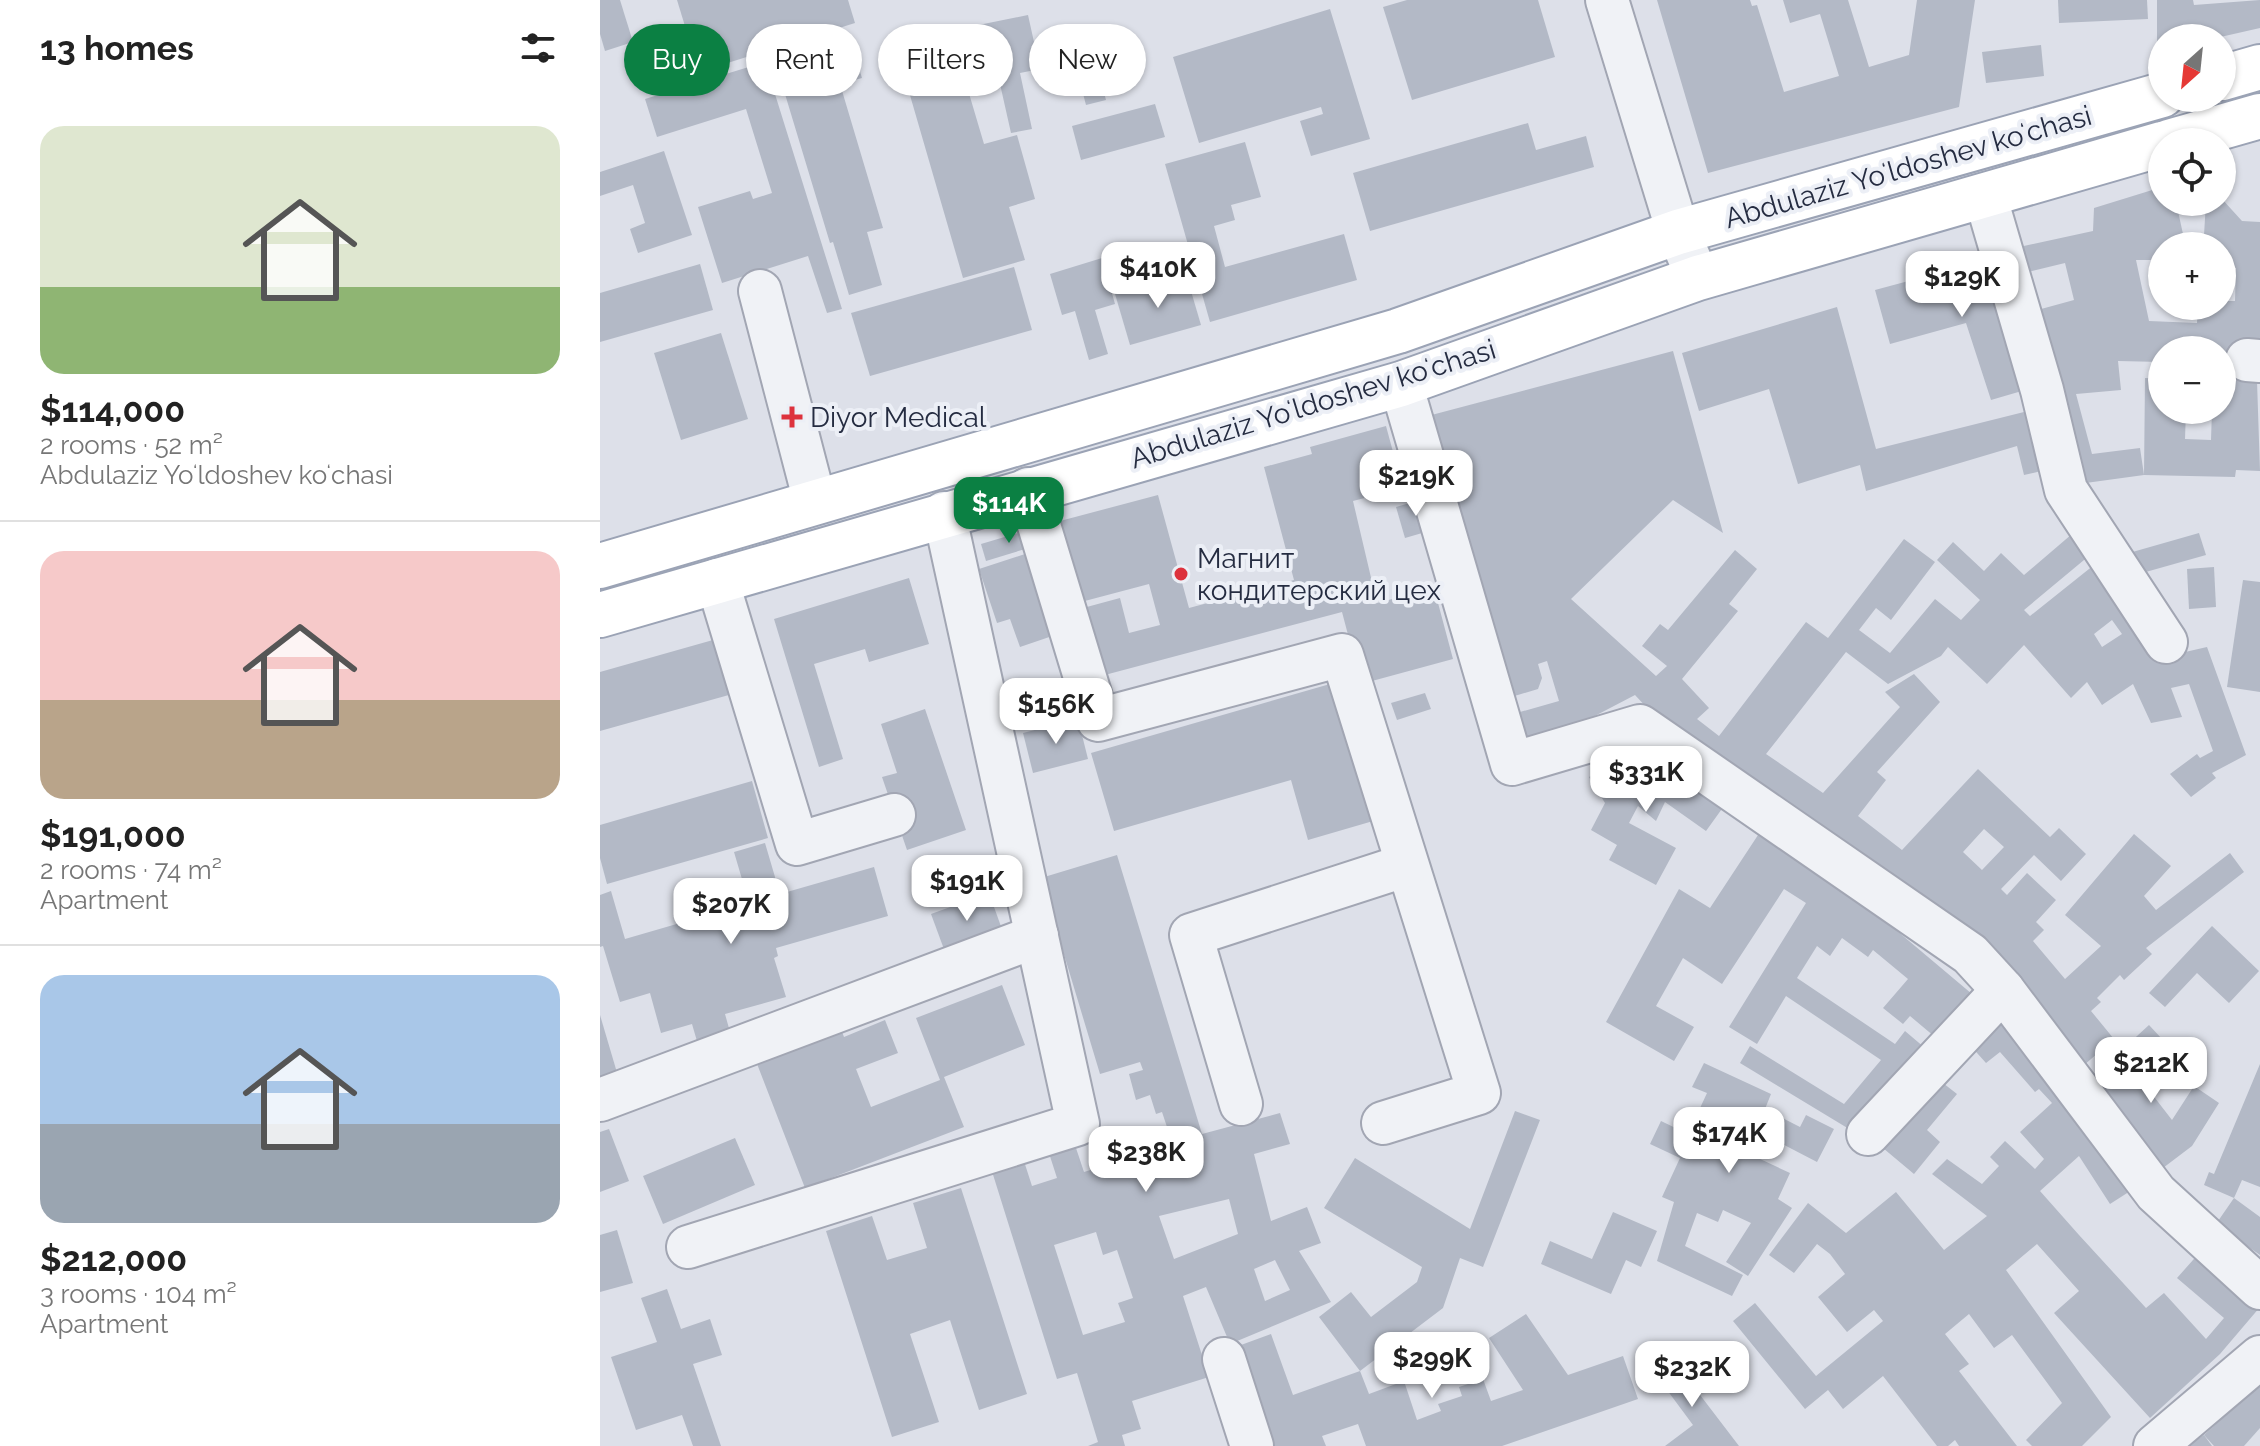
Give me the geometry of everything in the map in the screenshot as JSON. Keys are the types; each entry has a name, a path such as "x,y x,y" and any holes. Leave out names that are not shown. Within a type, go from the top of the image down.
{"main road":[{"path":"2236,74 2260,67"},
{"name":"Abdulaziz Yoʻldoshev koʻchasi","path":"600,566 1398,331 1678,232 2148,99"},
{"path":"2218,128 2260,116"},
{"name":"Abdulaziz Yoʻldoshev koʻchasi","path":"600,615 944,513 1401,384 1698,278 2148,148"},
{"path":"1015,444 1028,489"}],"street":[{"path":"1607,0 1678,232 1698,278"},
{"path":"1985,195 2042,390 2066,490 2166,642"},
{"path":"760,291 815,502"},
{"path":"1401,384 1512,764 1640,726 1970,954 2003,990 2156,1193 2260,1288"},
{"path":"1028,489 1098,720 1342,655 1479,1093 1383,1123"},
{"path":"688,1247 1078,1124 944,513"},
{"path":"717,580 797,844 894,815"},
{"path":"1241,1104 1191,935 1407,865"},
{"path":"600,1100 1037,936"},
{"path":"1868,1134 2003,990"},
{"path":"2155,1446 2260,1357"},
{"path":"1224,1359 1252,1446"}],"building":[{"path":"600,0 620,0 627,24 624,24 624,45 605,51 600,34"},
{"path":"677,0 848,0 855,23 746,24 746,57 730,62 730,24 684,24"},
{"path":"1407,0 1538,0 1555,57 1412,100 1383,7"},
{"path":"1657,0 1750,0 1752,6 1757,5 1784,92 1839,76 1820,14 1790,23 1783,0 1848,0 1869,67 1909,55 1917,0 1975,0 1959,107 1708,173"},
{"path":"2058,0 2147,0 2148,19 2059,23"},
{"path":"2157,0 2193,0 2194,5 2260,0 2260,28 2236,33 2236,24 2157,24"},
{"path":"1330,9 1370,139 1311,156 1300,121 1323,114 1321,107 1199,143 1173,57"},
{"path":"1028,15 1029,71 1020,73 1032,129 1011,133 1003,96 1013,96 1013,24 984,24"},
{"path":"2041,45 2044,76 1986,83 1982,52"},
{"path":"746,68 746,96 776,96 842,309 827,313 808,256 722,283 698,207 750,191 753,199 772,193 746,109 657,137 645,99 655,96 730,96 730,73"},
{"path":"786,96 844,96 883,228 867,232 882,285 849,295 833,242 830,243"},
{"path":"910,96 970,96 984,144 1017,135 1035,199 1009,207 1025,260 963,278"},
{"path":"1084,96 1105,96 1106,100 1086,105"},
{"path":"1155,104 1165,137 1081,160 1072,126"},
{"path":"1528,123 1536,150 1586,136 1594,167 1370,231 1353,173"},
{"path":"1245,142 1261,197 1231,205 1235,220 1214,226 1225,267 1344,234 1357,280 1210,322 1165,164"},
{"path":"664,151 692,235 638,253 630,229 645,223 633,185 600,196 600,172"},
{"path":"2148,191 2148,216 2179,216 2183,232 2148,232 2148,260 2136,260 2148,320 2197,323 2197,320 2236,320 2236,232 2204,232 2205,216 2236,214 2242,221 2260,222 2260,354 2236,364 2236,336 2148,336 2148,362 2118,361 2121,390 2076,394 2092,454 2140,448 2144,475 2071,485 2026,313 2074,300 2065,263 2016,275 2010,249 2093,231 2094,208"},
{"path":"1102,258 1115,304 1095,310 1108,354 1089,360 1075,311 1062,315 1050,274"},
{"path":"1994,258 2032,388 1991,400 1966,323 1890,344 1875,290"},
{"path":"700,264 713,310 600,342 600,293"},
{"path":"1014,267 1032,330 870,376 851,313"},
{"path":"1186,274 1201,325 1130,345 1115,294"},
{"path":"1837,307 1876,449 2036,409 2050,469 2024,475 2017,446 1866,491 1860,465 1798,484 1769,389 1699,411 1682,353"},
{"path":"721,333 748,419 681,440 654,353"},
{"path":"1673,351 1723,533 1673,500 1571,599 1656,676 1667,666 1642,646 1660,624 1668,630 1735,550 1757,569 1729,604 1738,611 1682,679 1709,708 1697,719 1719,736 1806,622 1828,638 1904,539 1935,562 1891,620 1876,608 1859,630 1890,653 1935,599 1961,620 1980,600 1937,560 1953,542 1984,571 2001,553 2024,575 2072,534 2090,555 2024,610 2030,616 2104,557 2159,658 2207,647 2246,755 2212,773 2216,778 2191,797 2170,774 2197,754 2200,758 2213,751 2189,684 2171,688 2182,717 2151,723 2133,684 2102,705 2087,682 2071,698 2024,645 1987,684 1948,647 1941,656 1888,684 1846,652 1766,754 1823,793 1900,707 1885,692 1914,674 1940,702 1877,772 1886,780 1858,816 1902,850 1978,769 2050,837 2059,828 2086,854 2061,881 2034,855 2001,889 2007,895 2027,873 2056,900 2036,922 2044,930 2033,941 2065,979 2101,946 2065,915 2134,834 2171,866 2144,896 2156,910 2230,853 2244,872 2146,948 2152,954 2124,980 2120,975 2097,998 2101,1002 2091,1011 2114,1039 2083,1066 1676,739 1635,695 1589,719 1521,740 1513,714 1559,701 1547,661 1538,664 1542,678 1538,689 1508,698 1424,417","holes":["2112,620 2122,634 2102,647 2094,634","1984,829 2004,847 1982,870 1963,852"]},
{"path":"2145,378 2148,378 2148,424 2186,424 2185,439 2211,440 2212,424 2236,424 2236,380 2257,381 2260,471 2236,470 2235,477 2144,475"},
{"path":"1386,426 1399,474 1376,480 1380,494 1353,501 1377,603 1434,588 1453,659 1361,684 1342,612 1101,676 1083,608 1120,598 1129,633 1160,625 1149,584 1081,602 1060,521 1158,495 1189,608 1294,580 1264,467 1312,454 1310,447"},
{"path":"1427,498 1436,529 1405,538 1396,507"},
{"path":"1032,529 1038,545 986,561 981,544"},
{"path":"2199,533 2206,555 2128,577 2122,555"},
{"path":"1037,550 1064,632 1020,647 1010,619 997,623 979,569"},
{"path":"2214,567 2216,607 2189,609 2187,569"},
{"path":"909,578 929,644 869,662 865,649 814,664 843,759 819,767 774,619"},
{"path":"2243,580 2260,582 2260,692 2227,687"},
{"path":"720,638 736,693 600,731 600,672"},
{"path":"1330,684 1353,762 1362,760 1380,819 1308,840 1291,780 1114,831 1091,753"},
{"path":"1425,693 1431,709 1397,720 1391,703"},
{"path":"925,709 966,830 907,850 882,777 897,773 881,724"},
{"path":"1078,719 1088,759 1033,773 1023,733"},
{"path":"1630,756 1649,785 1661,761 1724,806 1706,831 1665,802 1656,821 1638,806 1629,823 1676,848 1656,885 1609,860 1617,845 1591,830 1605,803 1589,777"},
{"path":"752,781 768,838 607,884 600,858 600,825"},
{"path":"1760,832 1890,925 1972,994 1935,1037 1910,1016 1903,1024 1883,1008 1908,979 1873,950 1868,957 1842,938 1830,956 1817,946 1797,978 1895,1044 1905,1031 1925,1048 1854,1132 1740,1063 1750,1046 1844,1104 1881,1060 1786,996 1757,1044 1729,1027 1806,903 1784,889 1722,984 1683,958 1656,1006 1694,1027 1674,1061 1606,1022 1679,889 1710,908"},
{"path":"765,843 780,894 874,867 888,916 776,948 778,956 774,958 786,997 725,1014 732,1039 699,1048 692,1024 661,1033 650,993 620,1002 603,946 600,947 600,895 611,891 625,939 749,903 734,852"},
{"path":"1117,855 1202,1134 1280,1113 1290,1144 1254,1154 1271,1221 1307,1207 1321,1243 1299,1251 1331,1302 1230,1344 1206,1287 1183,1296 1209,1377 1132,1401 1141,1429 1122,1435 1125,1446 1088,1446 1098,1442 1077,1373 1057,1379 990,1165 1022,1155 1032,1186 1057,1178 1047,1147 1073,1139 1084,1172 1136,1156 1133,1147 1170,1136 1162,1112 1156,1114 1150,1095 1136,1100 1129,1074 1143,1070 1140,1062 1100,1074 1041,878","holes":["1229,1199 1238,1234 1174,1259 1159,1216","1096,1232 1103,1255 1117,1250 1133,1298 1118,1303 1125,1322 1083,1335 1054,1245","1275,1260 1290,1290 1265,1301 1254,1269"]},
{"path":"989,893 1003,932 945,952 931,914"},
{"path":"2212,926 2259,971 2229,1003 2197,973 2165,1007 2149,993"},
{"path":"1002,985 1025,1045 944,1077 964,1127 805,1188 754,1056 839,1024 844,1037 885,1020 898,1053 856,1069 871,1107 940,1080 916,1018"},
{"path":"600,1015 618,1076 600,1081"},
{"path":"2000,1017 2135,1188 2110,1204 2079,1156 2040,1191 2079,1235 2146,1308 2164,1293 2206,1339 2224,1318 2177,1278 2201,1251 2260,1307 2220,1354 2150,1418 2054,1313 2079,1291 2037,1244 2006,1270 2111,1417 2082,1446 2032,1446 2026,1440 2062,1403 2012,1335 1994,1348 1969,1314 1945,1334 1969,1364 1959,1371 2017,1446 1959,1446 1955,1440 1948,1446 1937,1446 1883,1376 1843,1409 1828,1390 1805,1409 1733,1321 1755,1303 1816,1376 1883,1321 1874,1310 1847,1332 1818,1297 1845,1274 1830,1254 1817,1244 1794,1273 1769,1255 1808,1203 1846,1233 1896,1192 1944,1250 1987,1216 1932,1174 1947,1159 1982,1184 1999,1166 1990,1157 2005,1141 2035,1169 2044,1159 2020,1132 2052,1103 2039,1089 2035,1092 2000,1052 1986,1063 1969,1044"},
{"path":"2149,1025 2162,1039 2131,1067 2172,1120 2194,1086 2219,1103 2192,1146 2159,1171 2089,1080"},
{"path":"1704,1063 1771,1094 1765,1109 1800,1127 1806,1115 1834,1129 1817,1162 1755,1130 1745,1152 1790,1173 1778,1199 1792,1208 1748,1276 1726,1262 1751,1223 1723,1210 1718,1222 1697,1213 1685,1246 1743,1275 1732,1296 1657,1261 1674,1202 1662,1197 1680,1158 1650,1144 1661,1121 1688,1134 1707,1093 1692,1087"},
{"path":"2260,1064 2260,1187 2242,1180 2234,1198 2204,1185 2209,1172 2214,1174"},
{"path":"1934,1076 1957,1094 1927,1130 1940,1142 1914,1174 1877,1143"},
{"path":"1515,1111 1540,1120 1483,1267 1460,1258 1443,1308 1360,1371 1319,1317 1351,1292 1371,1317 1417,1282 1422,1267 1324,1208 1355,1158 1470,1229"},
{"path":"609,1129 629,1181 600,1192 600,1132"},
{"path":"735,1138 755,1185 663,1224 643,1176"},
{"path":"961,1188 1027,1394 979,1410 950,1320 910,1334 939,1422 892,1437 826,1231 872,1216 887,1260 927,1248 913,1203"},
{"path":"2234,1198 2260,1217 2260,1255 2216,1224"},
{"path":"1613,1212 1657,1231 1641,1267 1626,1260 1611,1294 1541,1264 1550,1241 1592,1259"},
{"path":"617,1230 633,1283 600,1292 600,1235"},
{"path":"667,1289 681,1329 710,1319 722,1355 693,1364 721,1446 693,1446 682,1415 636,1430 611,1357 657,1342 641,1298"},
{"path":"1526,1314 1568,1375 1623,1356 1638,1399 1502,1446 1366,1446 1358,1424 1322,1436 1326,1446 1265,1446 1230,1349 1271,1334 1293,1395 1360,1371 1369,1394 1404,1381 1417,1420 1441,1411 1438,1404 1462,1396 1459,1387 1483,1379 1491,1401 1523,1390 1489,1338"},
{"path":"1668,1353 1739,1446 1665,1446 1693,1425 1650,1367"},
{"path":"2260,1384 2260,1428 2244,1446 2214,1446 2204,1435"},
{"path":"2204,1435 2212,1446 2187,1446"}],"place":[{"name":"Diyor Medical","path":"792,417"},
{"name":"Магнит кондитерский цех","path":"1181,574"}]}
